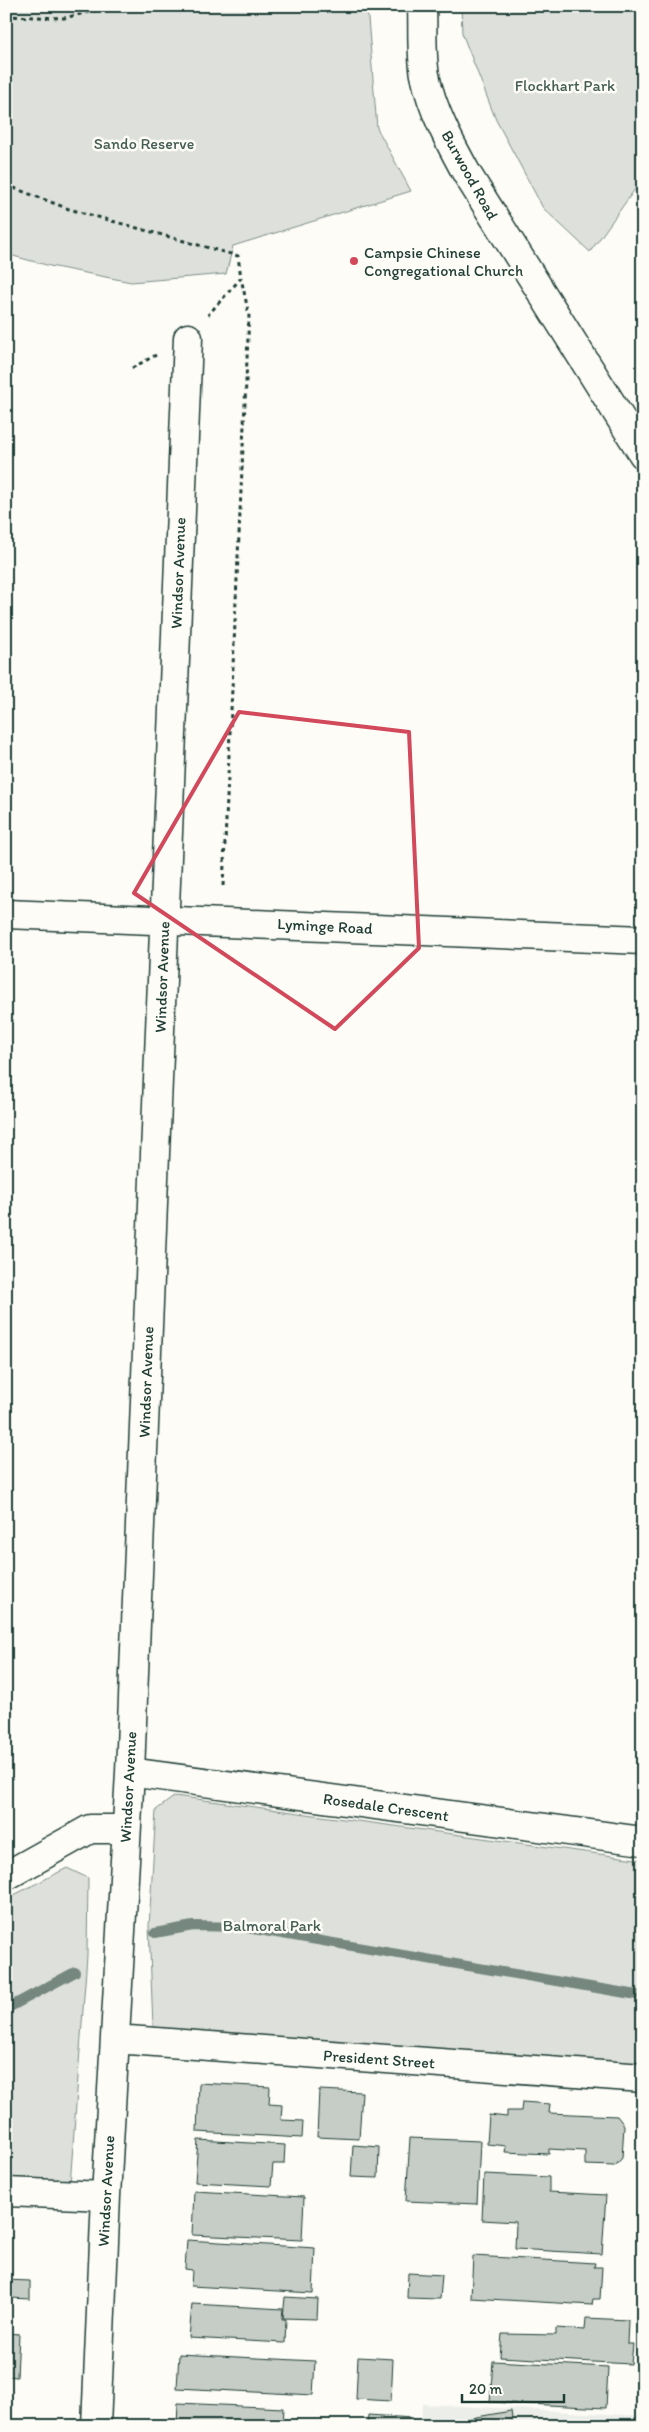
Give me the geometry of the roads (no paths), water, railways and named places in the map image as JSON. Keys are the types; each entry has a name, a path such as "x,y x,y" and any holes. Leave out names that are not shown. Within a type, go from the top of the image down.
{"street":[{"name":"Burwood Road","path":"422,6 425,75 438,115 451,144 467,174 643,454"},
{"name":"Windsor Avenue","path":"96,2426 114,2039 130,1772 188,338"},
{"name":"Lyminge Road","path":"6,914 643,940"},
{"name":"Rosedale Crescent","path":"130,1772 643,1841"},
{"path":"6,1876 90,1829 126,1829"},
{"name":"President Street","path":"114,2039 643,2078"},
{"path":"6,2192 106,2196"}],"waterway":[{"path":"155,1933 193,1926 241,1927 643,1996"},
{"path":"6,2009 75,1972"}],"place":[{"name":"Campsie Chinese Congregational Church","path":"354,261"}],"park label":[{"name":"Flockhart Park","path":"565,85"},
{"name":"Sando Reserve","path":"144,143"},
{"name":"Balmoral Park","path":"272,1925"}]}
